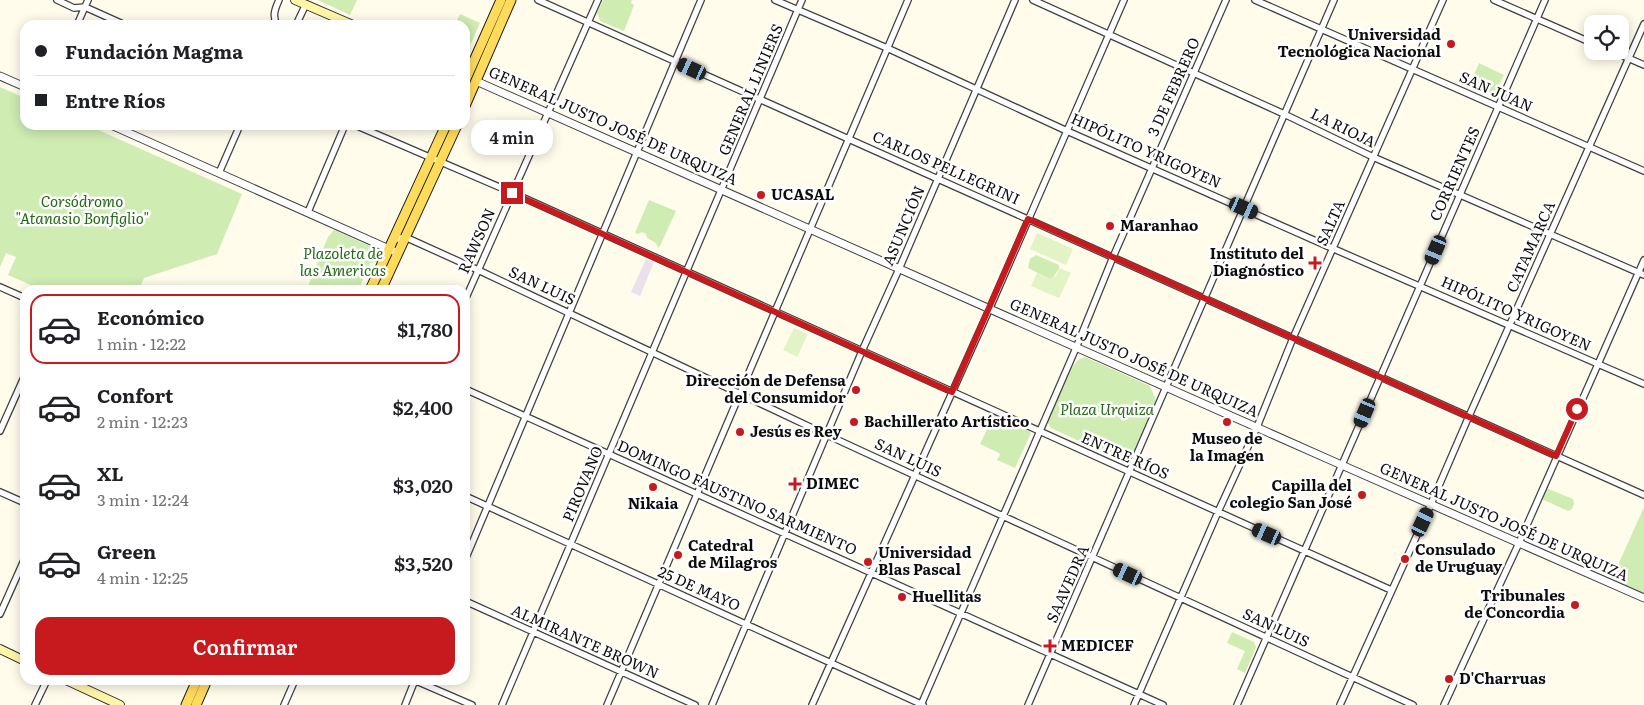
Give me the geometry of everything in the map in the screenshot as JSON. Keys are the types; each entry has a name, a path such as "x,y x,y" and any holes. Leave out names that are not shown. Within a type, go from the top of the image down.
{"main road":[{"path":"295,0 342,20"},
{"path":"470,68 501,0"},
{"path":"470,95 511,0"},
{"path":"470,79 476,81"},
{"path":"373,285 393,247 444,130"},
{"path":"382,285 393,247 405,237 455,130"},
{"path":"0,649 20,659"},
{"path":"77,685 120,705"},
{"path":"186,705 195,685"},
{"path":"196,705 205,685"}],"street":[{"path":"57,0 74,8 85,7 114,20"},
{"path":"79,20 88,0"},
{"path":"274,20 274,12 279,0"},
{"name":"CARLOS PELLEGRINI","path":"538,0 1644,495"},
{"name":"RAWSON","path":"470,288 598,0"},
{"path":"470,548 701,0"},
{"name":"HIPÓLITO YRIGOYEN","path":"775,0 887,48 1067,131 1334,249 1644,384"},
{"name":"GENERAL LINIERS","path":"687,272 802,0"},
{"path":"607,705 699,494 908,0"},
{"name":"ASUNCIÓN","path":"712,705 862,351 1015,0"},
{"name":"LA RIOJA","path":"1033,0 1374,157 1641,274"},
{"path":"812,705 989,310 1124,0"},
{"name":"3 DE FEBRERO","path":"922,705 1076,348 1113,257 1226,0"},
{"name":"SAN JUAN","path":"1255,0 1644,171"},
{"name":"SAAVEDRA","path":"1028,705 1334,0"},
{"name":"SALTA","path":"1134,705 1257,427 1293,338 1443,0"},
{"path":"1494,0 1584,39"},
{"name":"CORRIENTES","path":"1236,705 1544,0"},
{"path":"298,20 306,4"},
{"name":"CATAMARCA","path":"1629,57 1644,24"},
{"path":"1629,59 1644,65"},
{"name":"CATAMARCA","path":"1340,705 1628,60"},
{"path":"0,76 20,85"},
{"name":"GENERAL JUSTO JOSÉ DE URQUIZA","path":"476,81 989,310 1644,598"},
{"path":"122,130 308,212 393,247 405,237"},
{"path":"219,173 238,130"},
{"path":"308,212 343,130"},
{"name":"ENTRE RÍOS","path":"367,130 512,193 1391,590"},
{"name":"SAN LUIS","path":"405,237 569,312 915,476 1004,515 1093,558 1414,705"},
{"path":"1444,705 1519,543 1597,364 1641,274 1644,260"},
{"name":"PIROVANO","path":"502,705 687,272"},
{"path":"0,287 20,296"},
{"path":"0,431 20,386"},
{"name":"DOMINGO FAUSTINO SARMIENTO","path":"470,390 1163,705"},
{"path":"0,492 20,501"},
{"name":"25 DE MAYO","path":"470,498 922,705"},
{"path":"0,614 20,569"},
{"name":"ALMIRANTE BROWN","path":"470,603 694,705"},
{"path":"35,705 45,685"},
{"path":"284,705 293,685"},
{"path":"405,705 413,685"},
{"path":"426,685 472,705"}],"shaded area":[{"path":"646,259 654,262 640,296 631,292"}],"green space":[{"path":"318,0 357,0 350,15"},
{"path":"603,0 632,0 631,3 634,5 624,31 600,21 597,13"},
{"path":"460,14 480,23 470,46 470,20 457,20"},
{"path":"1479,63 1504,75 1493,94 1470,84"},
{"name":"Corsódromo \"Atanasio Bonfiglio\"","path":"0,87 20,96 20,130 98,130 242,194 217,254 144,278 141,285 31,285 8,275 16,257 6,253 0,267"},
{"path":"649,200 676,211 659,248 656,243 647,238 646,234 642,232 635,233"},
{"name":"Plazoleta de las Americas","path":"334,230 377,249 379,257 377,262 370,263 361,285 308,285 328,237"},
{"path":"1037,233 1073,249 1066,265 1030,249"},
{"path":"1036,255 1059,265 1053,278 1050,279 1028,268 1030,259"},
{"path":"1059,268 1071,273 1059,298 1031,286 1037,273 1051,279 1056,276"},
{"path":"794,328 808,334 797,357 783,350"},
{"name":"Plaza Urquiza","path":"1085,357 1150,386 1156,400 1133,453 1127,459 1120,460 1051,428 1048,423 1073,366 1078,360"},
{"path":"995,413 1027,428 1031,433 1015,468 997,460 1000,455 999,453 980,444"},
{"path":"1546,488 1573,499 1572,509 1568,511 1542,499"},
{"path":"1644,507 1644,593 1613,578"},
{"path":"1232,632 1254,642 1256,647 1245,673 1237,669 1245,651 1227,643"}],"place":[{"name":"Universidad Tecnológica Nacional","path":"1451,44"},
{"name":"UCASAL","path":"761,195"},
{"name":"Maranhao","path":"1110,226"},
{"name":"Instituto del Diagnóstico","path":"1315,263"},
{"name":"Dirección de Defensa del Consumidor","path":"856,390"},
{"name":"Bachillerato Artístico","path":"854,422"},
{"name":"Museo de la Imagen","path":"1227,422"},
{"name":"Jesús es Rey","path":"740,432"},
{"name":"DIMEC","path":"795,484"},
{"name":"Nikaia","path":"653,487"},
{"name":"Capilla del colegio San José","path":"1362,495"},
{"name":"Catedral de Milagros","path":"678,555"},
{"name":"Consulado de Uruguay","path":"1405,559"},
{"name":"Universidad Blas Pascal","path":"868,562"},
{"name":"Huellitas","path":"902,597"},
{"name":"Tribunales de Concordia","path":"1575,605"},
{"name":"MEDICEF","path":"1050,646"},
{"name":"D'Charruas","path":"1449,679"}],"route":[{"path":"512,193 952,392 1028,219 1556,456 1577,409"}]}
